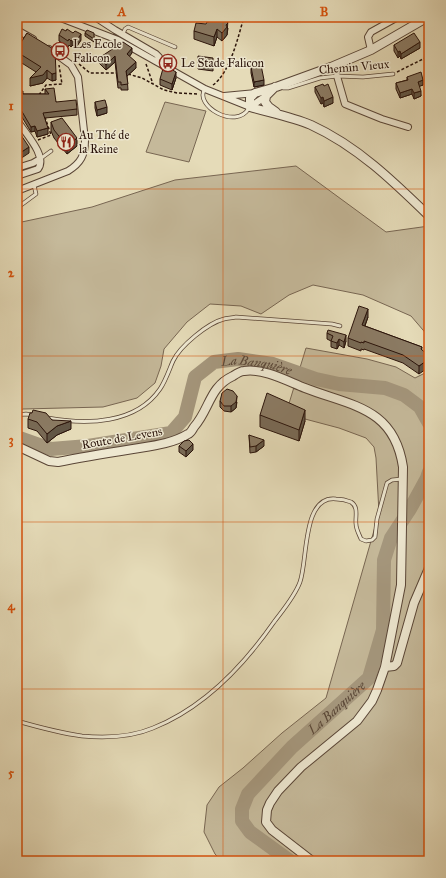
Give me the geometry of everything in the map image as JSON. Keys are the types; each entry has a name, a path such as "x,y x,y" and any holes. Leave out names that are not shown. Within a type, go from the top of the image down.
{"street":[{"path":"58,17 118,40 198,85 204,91 310,125 335,137 356,151 381,171 429,216"},
{"path":"95,17 156,54 159,57 158,62"},
{"path":"371,50 368,37 371,32 398,17"},
{"path":"222,96 255,93 331,67 371,50 428,17"},
{"path":"17,30 61,56 72,65 78,77 85,140 85,148 80,162 75,167 17,191"},
{"path":"337,76 345,104 382,119 408,127"},
{"path":"250,107 265,99 278,86"},
{"path":"255,93 258,93 265,99 269,107 280,115"},
{"path":"250,107 250,98 255,93"},
{"path":"17,120 32,143 40,159 38,169 17,176"},
{"path":"17,168 40,159"},
{"name":"Route de Levens","path":"17,446 49,461 58,462 170,442 189,434 201,419 218,386 228,378 244,370 267,373 306,389 368,411 383,423 394,438 401,452 404,479 401,585 386,667"},
{"path":"312,861 272,830 266,822 267,810 278,791 301,767 357,721 372,701 386,667 394,666 397,663 414,603 429,568"}],"lane":[{"path":"123,35 125,29 128,27 175,47"},
{"name":"Chemin Vieux","path":"278,86 288,88 320,78 337,76 363,77 393,74"},
{"path":"204,91 204,101 207,106 221,115 231,118 243,116 247,113 250,107"},
{"path":"40,159 51,151"},
{"path":"17,208 36,194 34,184"},
{"path":"42,417 57,420 101,420 119,418 134,412 150,401 160,390 179,351 196,335 224,319 236,317 332,324 340,326"},
{"path":"17,415 34,415"},
{"path":"17,721 82,736 120,736 143,732 154,728 188,709 207,696 242,663 259,644 295,592 303,573 312,515 319,504 325,500 333,498 352,503 355,507 357,516 356,525 361,539 366,541 372,540 375,536 377,519 387,483 392,480 404,479"}],"path":[{"path":"198,85 202,81 214,85 224,74 244,17"},
{"path":"37,96 46,85 62,84 59,61 61,56"},
{"name":"Chemin Vieux","path":"393,74 429,56"},
{"path":"144,60 153,84"},
{"path":"76,61 90,73 118,73"},
{"path":"126,74 142,78 164,90 176,93 204,91"},
{"path":"32,143 51,135 44,116"}],"shaded area":[{"path":"165,102 206,111 189,162 146,152"},
{"path":"296,166 386,232 429,226 429,337 411,316 363,295 313,285 289,295 261,314 241,306 210,304 187,322 164,349 161,366 155,383 137,398 103,407 23,409 17,411 17,223 92,207 175,180"},
{"path":"306,348 367,359 396,367 415,378 429,371 429,861 222,861 215,854 204,832 207,805 219,787 282,733 326,698 379,513 376,458 374,447 366,438 339,428 305,419 287,410"}],"building":[{"path":"218,17 226,17 228,19 226,21 228,23 226,25 227,27 222,33 217,29 214,37 194,31 196,23 206,24 207,22 213,21"},
{"path":"62,29 66,31 67,29 73,33 75,31 81,34 77,40 73,39 71,41 69,39 68,41 59,35"},
{"path":"87,30 94,33 94,39 85,33"},
{"path":"27,33 55,50 56,73 52,74 47,70 43,75 30,78 41,67 17,52 17,49"},
{"path":"414,33 420,42 401,54 400,51 398,52 394,45"},
{"path":"123,42 132,48 127,54 136,62 126,71 128,84 121,85 121,82 118,82 115,56 106,65 99,58"},
{"path":"198,56 213,58 213,65 198,63"},
{"path":"164,65 176,72 172,84 160,79"},
{"path":"261,65 264,80 254,82 251,67"},
{"path":"421,72 423,80 418,82 421,91 414,93 412,89 400,93 396,83 408,80 407,77"},
{"path":"323,84 324,86 328,84 333,97 324,101 323,97 321,98 315,87"},
{"path":"54,88 56,102 76,100 77,109 43,113 48,128 37,131 35,126 31,127 17,103 17,92 23,91 23,94 49,94 45,89"},
{"path":"105,100 107,107 97,110 95,102"},
{"path":"62,118 77,138 67,146 54,130 51,122"},
{"path":"17,129 29,147 17,155"},
{"path":"359,306 368,309 362,325 422,347 421,349 429,356 429,359 419,366 403,355 364,341 364,343 361,343 348,338"},
{"path":"328,330 346,335 344,342 339,339 337,343 331,341 333,336 327,333"},
{"path":"227,389 233,391 237,396 236,402 231,406 224,406 220,401 222,393"},
{"path":"267,393 305,410 299,430 260,415"},
{"path":"33,410 46,413 52,420 71,421 57,426 47,434 37,422 28,419"},
{"path":"249,435 264,440 256,446 250,447"},
{"path":"189,440 193,444 186,451 179,446 184,441"}],"waterway":[{"name":"La Banquière","path":"17,437 51,449 88,446 171,433 185,417 195,377 214,362 238,359 273,364 316,379 339,384 385,388 404,395 420,407 429,423"},
{"name":"La Banquière","path":"290,861 250,832 242,821 242,809 248,794 292,747 369,678 383,630 384,560 391,538 410,509 429,472"}],"place":[{"name":"Les Ecole Falicon","path":"60,51"},
{"name":"Le Stade Falicon","path":"168,63"},
{"name":"Au Thé de la Reine","path":"66,142"}]}
